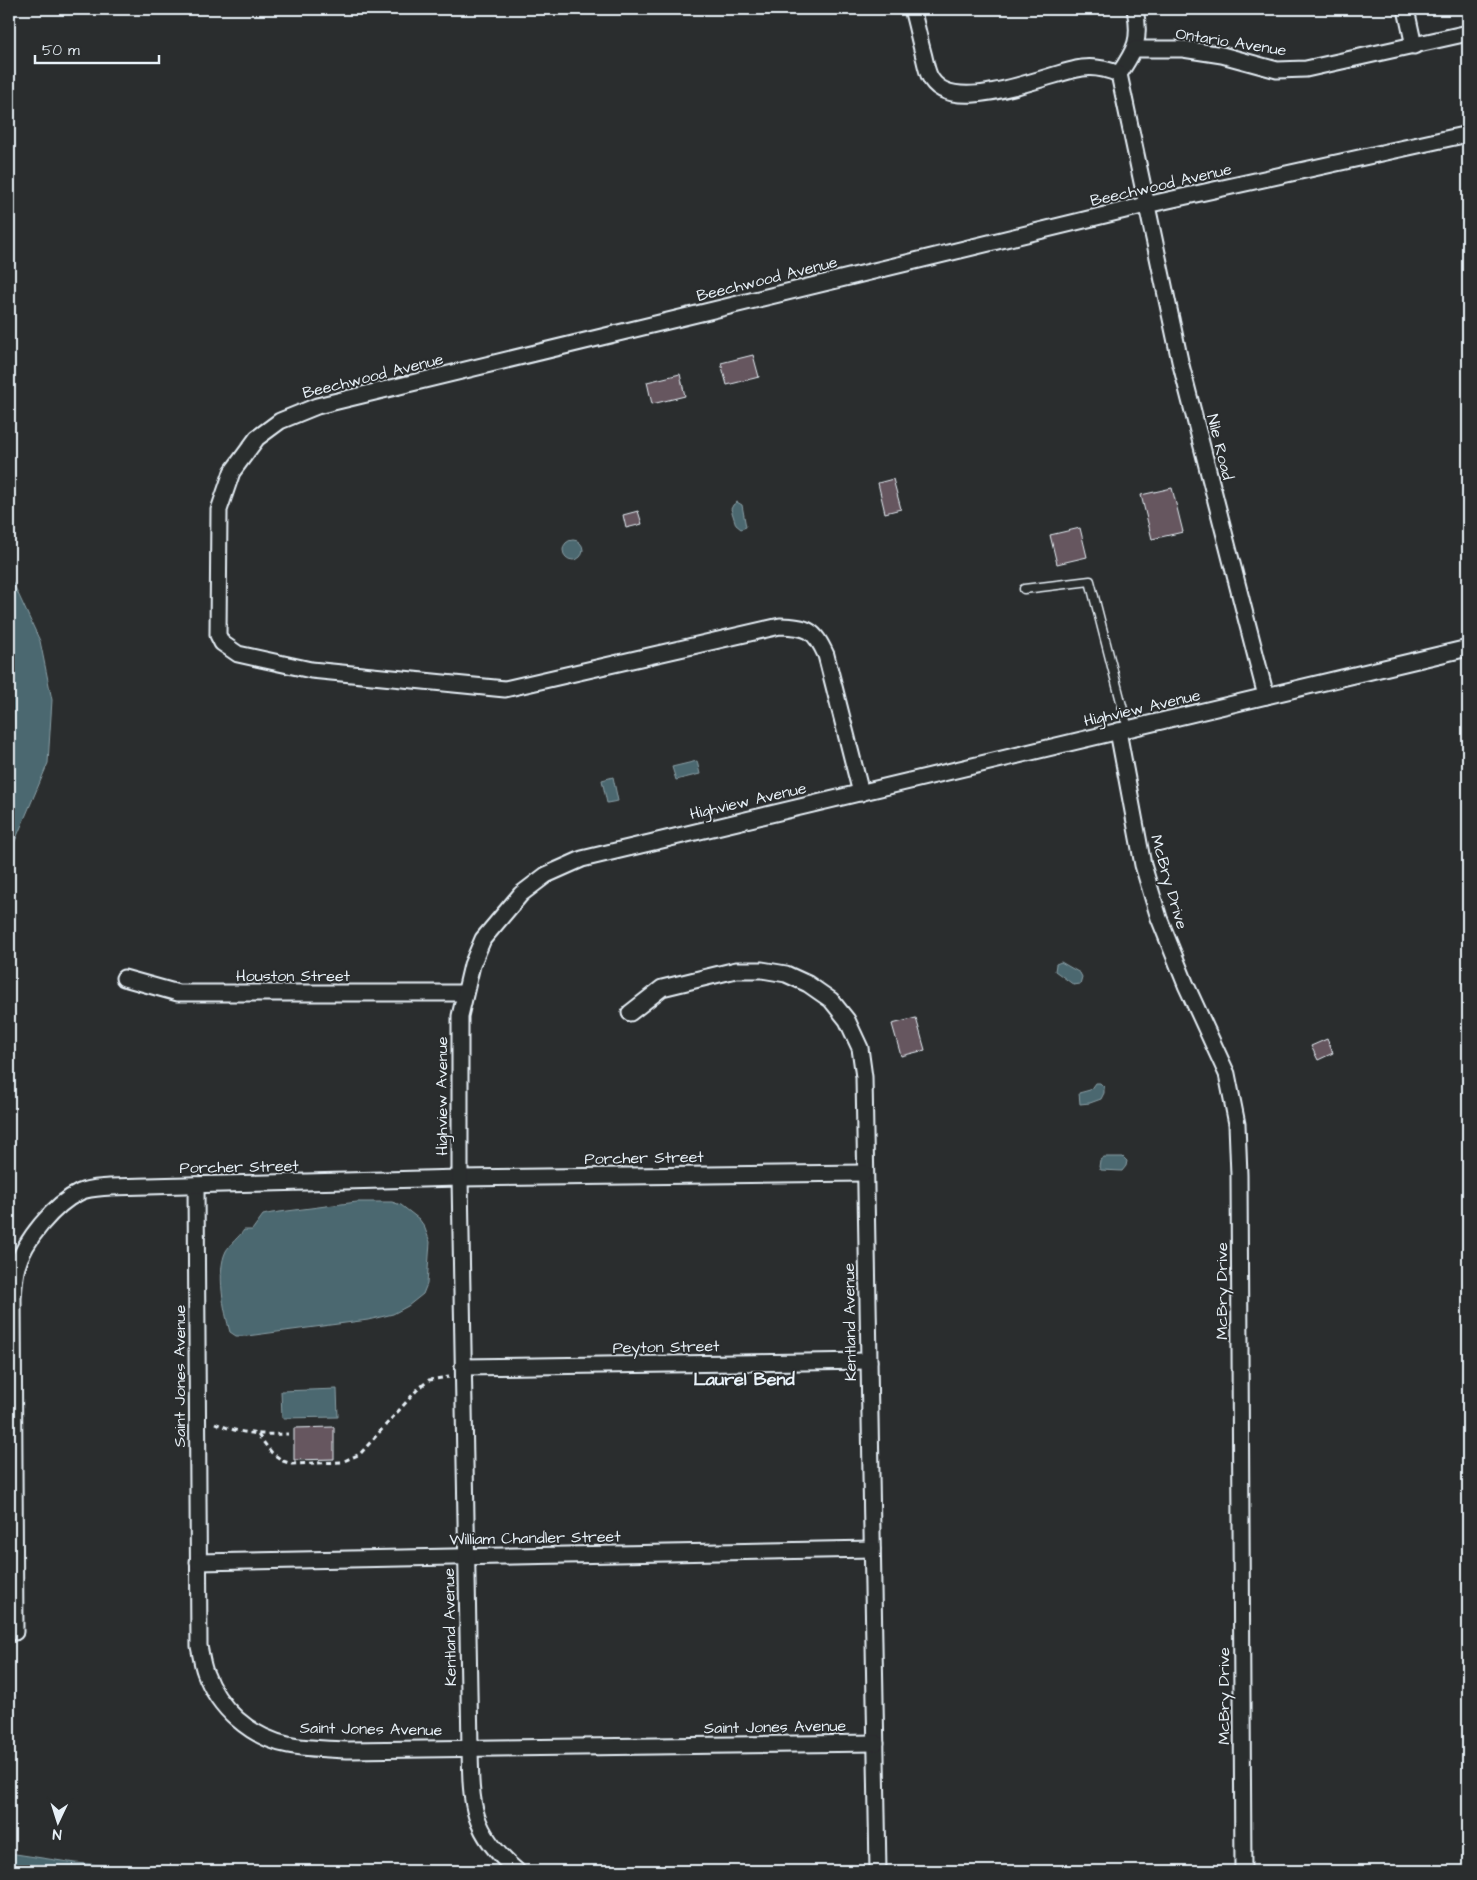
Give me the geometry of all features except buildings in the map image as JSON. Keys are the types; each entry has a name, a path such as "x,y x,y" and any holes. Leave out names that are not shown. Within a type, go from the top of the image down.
{"street":[{"path":"912,9 929,76 941,89 967,95 992,92 1083,68 1105,69 1119,74 1135,49 1138,32 1135,9"},
{"path":"1406,9 1414,46"},
{"name":"Ontario Avenue","path":"1135,49 1183,50 1222,56 1276,70 1306,69 1468,34"},
{"name":"Nile Road","path":"1119,74 1180,361 1266,696"},
{"name":"Beechwood Avenue","path":"861,793 826,655 818,638 802,626 780,626 506,690 311,670 238,654 222,643 218,635 219,510 232,472 257,438 280,421 317,406 1146,206 1468,134"},
{"name":"Highview Avenue","path":"463,1367 460,1016 472,965 483,939 521,894 546,875 582,859 1468,648"},
{"name":"McBry Drive","path":"1123,730 1142,865 1159,918 1186,985 1227,1074 1237,1124 1240,1185 1243,1871"},
{"name":"Kentland Avenue","path":"630,1013 662,988 736,970 762,970 786,974 808,984 831,1000 848,1020 860,1048 864,1077 864,1173 878,1871"},
{"name":"Houston Street","path":"124,978 178,994 464,993"},
{"name":"Porcher Street","path":"15,1632 13,1298 17,1267 25,1249 45,1220 63,1203 81,1192 110,1186 460,1178 864,1173"},
{"name":"Saint Jones Avenue","path":"196,1185 199,1646 204,1672 217,1697 246,1727 266,1738 288,1745 349,1750 876,1743"},
{"name":"Peyton Street","path":"463,1367 869,1361"},
{"name":"Kentland Avenue","path":"463,1367 471,1795 480,1828 494,1850 517,1871"},
{"name":"William Chandler Street","path":"198,1562 872,1549"}],"lane":[{"path":"1024,589 1090,581 1123,730"}],"path":[{"path":"258,1435 272,1453 283,1461 292,1464 342,1462 360,1454 417,1390 429,1380 449,1377"},
{"path":"215,1423 228,1429 258,1435 288,1434"}],"water":[{"path":"737,502 742,505 746,527 741,529 736,525 731,509"},
{"path":"573,540 580,543 583,550 580,557 573,560 566,557 563,550 566,543"},
{"path":"9,574 40,641 52,700 48,763 9,855"},
{"path":"697,761 700,774 676,780 672,767"},
{"path":"613,777 618,801 607,803 602,780"},
{"path":"1061,962 1080,973 1082,977 1080,984 1074,985 1055,971 1056,964"},
{"path":"1095,1083 1100,1083 1104,1087 1101,1099 1080,1104 1079,1093 1090,1090"},
{"path":"1104,1157 1123,1157 1127,1161 1126,1166 1122,1171 1101,1170 1099,1167 1100,1160"},
{"path":"357,1202 392,1202 401,1205 419,1219 430,1242 427,1284 423,1294 408,1306 393,1314 368,1320 247,1336 236,1336 230,1332 223,1302 221,1280 223,1259 226,1251 244,1230 252,1230 263,1215"},
{"path":"337,1389 338,1417 282,1418 281,1391"},
{"path":"9,1853 75,1863 184,1871 9,1871"}],"district":[{"name":"Laurel Bend","path":"744,1379"}]}
